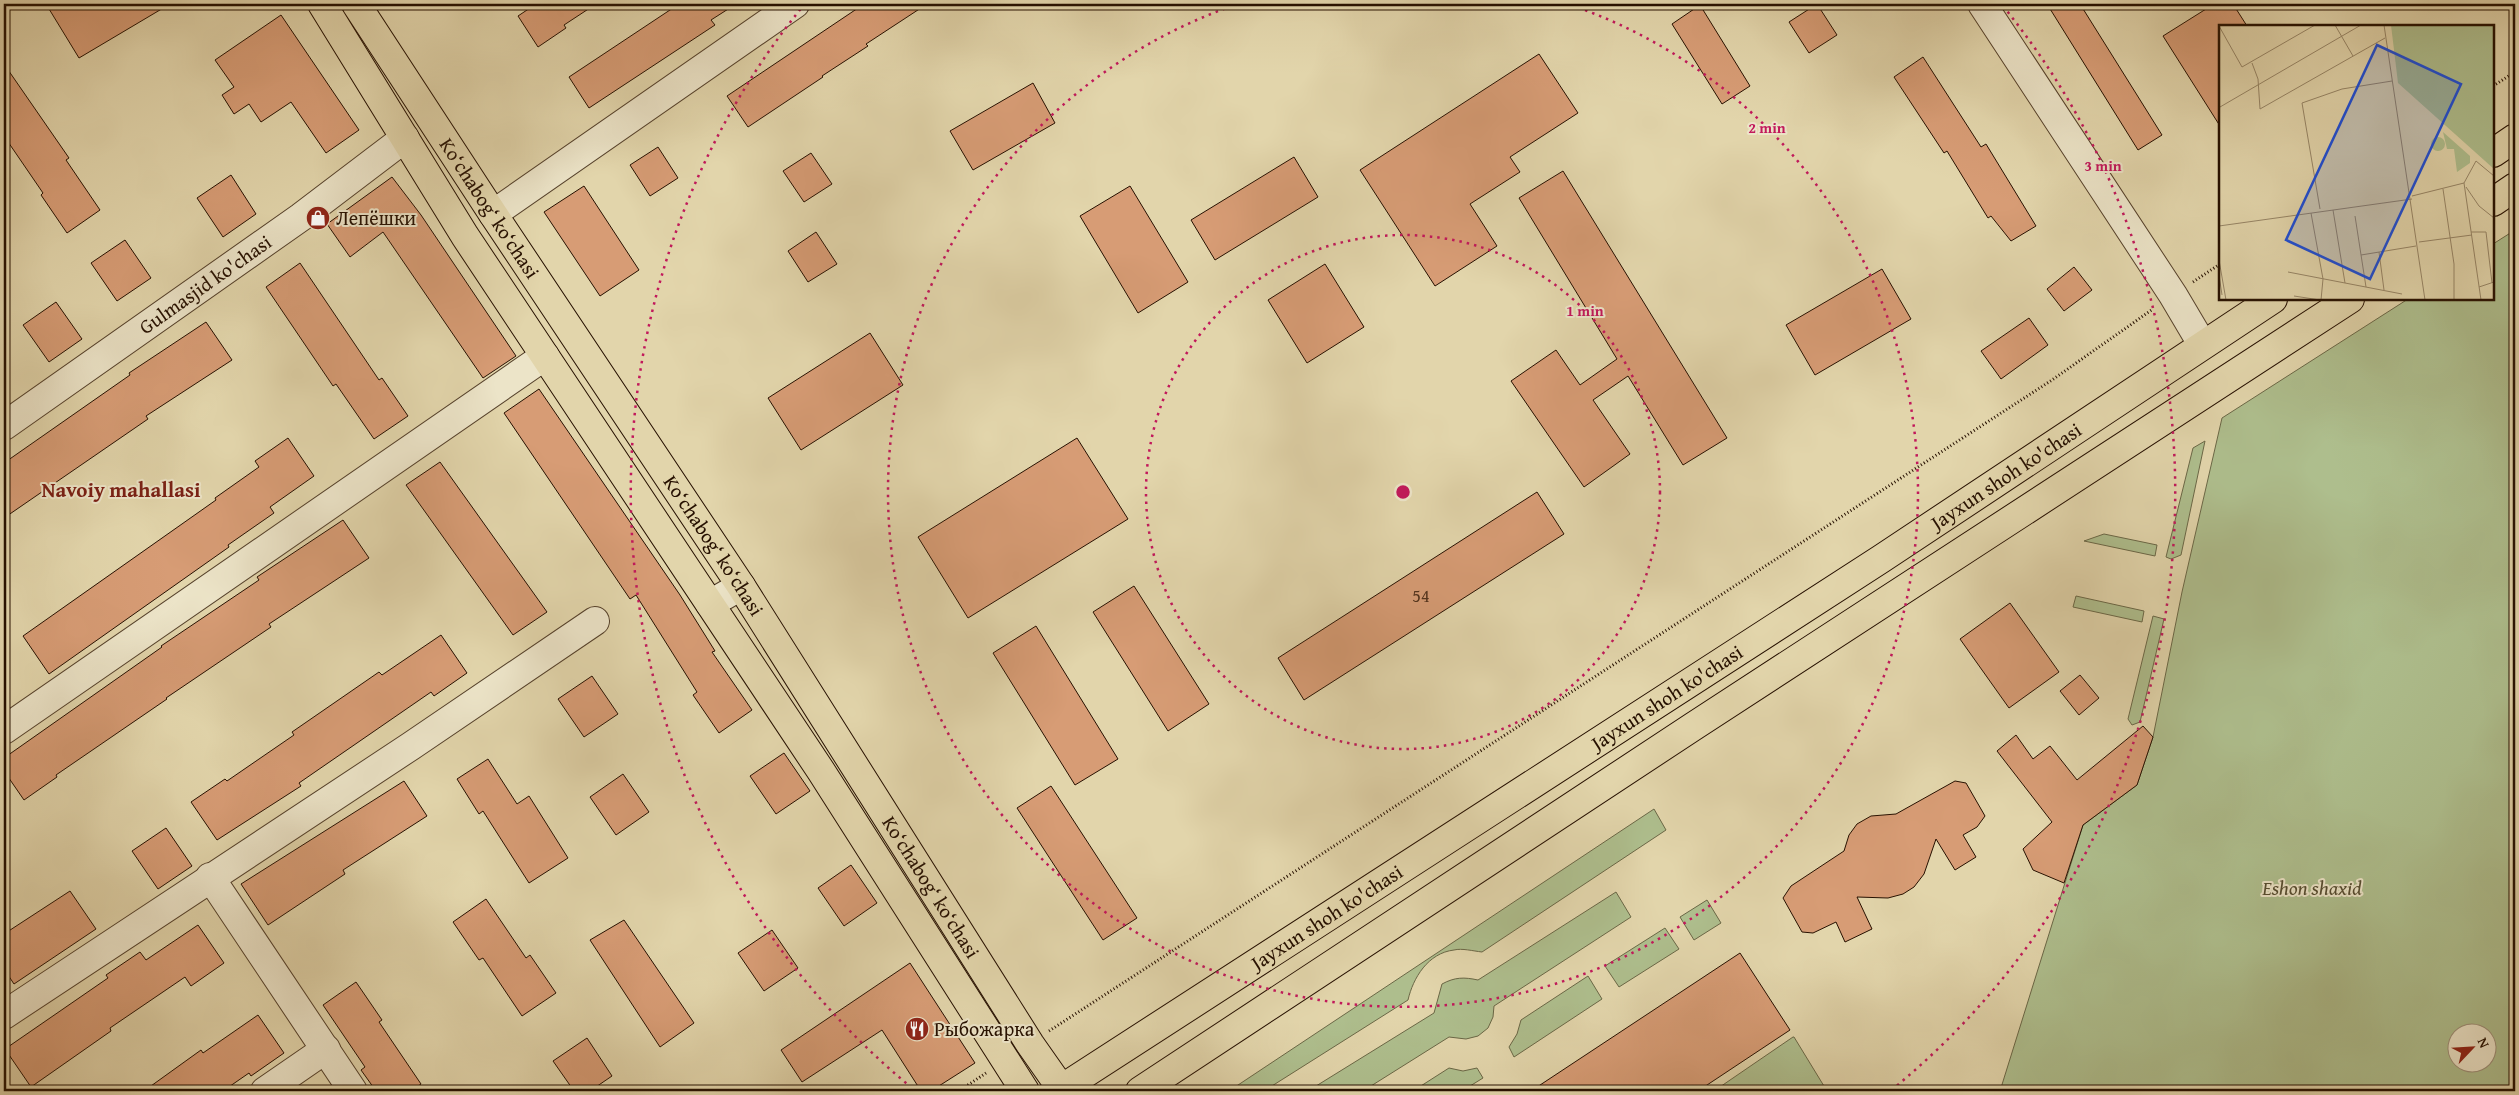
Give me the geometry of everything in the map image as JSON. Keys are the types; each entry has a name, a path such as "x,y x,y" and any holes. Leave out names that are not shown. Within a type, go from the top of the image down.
{"main road":[{"name":"Ko‘chabog‘ ko‘chasi","path":"322,4 458,224 821,771 1025,1091"},
{"name":"Ko‘chabog‘ ko‘chasi","path":"356,4 489,209 741,586 1030,1044 1061,1090"},
{"path":"2494,152 2515,138"},
{"path":"2494,201 2515,187"},
{"name":"Jayxun shoh ko'chasi","path":"1061,1090 1918,534 2202,344 2271,300"},
{"name":"Jayxun shoh ko'chasi","path":"1140,1091 2348,300"},
{"path":"2172,364 2197,400"},
{"path":"1918,534 1938,568"},
{"path":"1387,878 1411,913"}],"street":[{"path":"458,224 489,209 795,4"},
{"path":"1982,4 2173,295 2202,344"},
{"name":"Gulmasjid ko'chasi","path":"4,426 301,217 405,138"},
{"path":"4,730 545,356"},
{"path":"710,604 741,586"},
{"path":"4,1015 210,877 411,746 595,620"},
{"path":"210,877 353,1091"},
{"path":"265,1091 326,1049"}],"path":[{"path":"2494,85 2515,72"},
{"path":"1030,1044 2052,380 2219,265"}],"green space":[{"name":"Eshon shaxid","path":"2515,230 2515,1091 2000,1091 2083,825 2137,785 2153,737 2182,592 2222,418 2406,300 2494,300 2494,243"},
{"path":"2205,441 2181,555 2171,559 2166,557 2193,448"},
{"path":"2104,534 2157,545 2155,556 2084,541"},
{"path":"2076,596 2144,611 2142,622 2073,607"},
{"path":"2153,616 2164,619 2140,722 2132,725 2128,719"},
{"path":"1654,809 1666,830 1482,952 1457,949 1445,952 1429,961 1418,975 1408,1000 1264,1091 1229,1091"},
{"path":"1616,892 1631,917 1494,1006 1493,1017 1488,1028 1478,1036 1466,1039 1449,1037 1363,1091 1308,1091 1434,1013 1442,984 1460,978 1478,980"},
{"path":"1707,900 1721,923 1694,940 1680,917"},
{"path":"1665,928 1679,949 1619,987 1605,966"},
{"path":"1588,976 1602,999 1514,1057 1509,1047 1517,1034 1521,1020"},
{"path":"1793,1037 1827,1091 1714,1091"},
{"path":"1449,1068 1463,1071 1477,1068 1483,1078 1462,1091 1413,1091"}],"building":[{"path":"46,4 170,4 79,58"},
{"path":"536,4 596,4 564,25 566,28 538,47 518,16"},
{"path":"679,4 736,4 711,20 715,25 589,108 569,77"},
{"path":"864,4 927,4 866,44 868,46 748,127 727,96"},
{"path":"1817,4 1837,35 1809,53 1789,22"},
{"path":"2047,4 2080,4 2162,135 2138,150"},
{"path":"2214,4 2233,4 2246,25 2219,25 2219,124 2163,36"},
{"path":"1700,5 1750,86 1722,104 1672,24"},
{"path":"281,15 359,130 326,153 291,102 261,122 249,104 234,114 222,95 234,87 215,60"},
{"path":"1539,54 1578,113 1510,157 1520,172 1470,204 1497,246 1435,286 1360,170"},
{"path":"1923,57 1981,147 1986,144 2036,226 2011,241 1991,216 1988,218 1947,151 1944,153 1894,77"},
{"path":"4,64 69,158 66,160 100,210 67,233 41,195 43,193 4,136"},
{"path":"1033,83 1055,123 973,170 950,131"},
{"path":"658,147 678,178 650,196 630,165"},
{"path":"811,153 832,184 804,202 783,171"},
{"path":"1294,157 1318,197 1215,260 1191,220"},
{"path":"1563,171 1727,438 1683,465 1628,376 1593,400 1630,454 1584,487 1511,381 1556,350 1580,385 1617,359 1519,198"},
{"path":"231,175 256,214 223,237 197,198"},
{"path":"392,177 421,215 516,356 483,378 383,232 350,257 327,224"},
{"path":"584,186 639,270 600,296 544,212"},
{"path":"1130,186 1188,282 1138,313 1080,216"},
{"path":"816,232 837,264 808,282 788,251"},
{"path":"125,240 151,278 117,301 91,263"},
{"path":"300,263 379,380 382,378 408,416 374,439 336,384 333,386 266,287"},
{"path":"1325,264 1364,327 1307,363 1268,300"},
{"path":"2074,267 2092,290 2064,311 2047,289"},
{"path":"1882,269 1911,319 1815,375 1786,325"},
{"path":"56,302 82,339 49,362 23,325"},
{"path":"2029,318 2048,345 2001,379 1981,351"},
{"path":"206,322 232,360 146,416 148,419 4,518 4,463 130,375 129,373"},
{"path":"870,333 903,385 801,450 768,398"},
{"path":"539,389 680,595 715,651 712,652 752,710 719,733 693,695 697,692 636,595 630,599 504,413"},
{"path":"288,438 314,476 270,507 274,513 228,545 229,547 49,674 23,636 216,500 215,498 259,467 255,461"},
{"path":"1077,438 1128,519 968,618 918,537"},
{"path":"440,462 547,612 513,635 406,485"},
{"path":"1537,492 1564,534 1304,700 1278,658"},
{"path":"343,520 369,558 269,624 271,627 56,775 57,777 24,800 4,771 4,758 161,646 259,580 257,577"},
{"path":"1134,586 1209,704 1168,731 1093,612"},
{"path":"2010,603 2059,672 2009,708 1960,639"},
{"path":"1036,626 1118,759 1075,785 993,653"},
{"path":"441,635 467,673 434,696 431,692 299,783 301,786 217,840 191,802 225,779 227,781 294,735 292,732 379,672 382,675"},
{"path":"2080,675 2099,698 2079,715 2060,691"},
{"path":"592,676 618,714 584,737 558,699"},
{"path":"2143,726 2153,737 2137,785 2083,825 2064,883 2033,870 2023,849 2052,822 1997,751 2016,735 2033,759 2050,746 2077,780"},
{"path":"784,753 810,791 776,814 750,776"},
{"path":"488,759 517,804 529,796 568,858 529,883 483,811 479,814 457,779"},
{"path":"623,774 649,812 616,835 590,797"},
{"path":"404,781 427,816 343,870 345,874 268,925 241,884"},
{"path":"1955,781 1966,783 1985,816 1977,827 1963,835 1976,857 1955,870 1936,839 1924,874 1914,887 1903,894 1888,898 1857,897 1872,929 1845,942 1836,922 1813,933 1802,932 1783,898 1791,886 1844,851 1849,835 1857,824 1871,816 1896,814"},
{"path":"1051,786 1137,918 1103,940 1017,808"},
{"path":"166,828 192,866 158,889 132,851"},
{"path":"851,865 877,903 844,926 818,888"},
{"path":"70,891 96,929 14,984 4,969 4,934"},
{"path":"486,899 526,958 530,955 556,993 522,1016 483,958 479,960 453,922"},
{"path":"624,920 694,1023 660,1047 590,940"},
{"path":"198,925 224,963 191,986 185,977 110,1028 111,1031 31,1087 5,1049 108,978 106,975 140,952 146,960"},
{"path":"772,930 798,968 764,991 738,953"},
{"path":"1740,953 1790,1030 1698,1091 1531,1091"},
{"name":"Рыбожарка","path":"910,963 975,1063 931,1091 921,1091 882,1030 802,1082 781,1050"},
{"path":"356,982 382,1020 379,1022 421,1084 411,1091 376,1091 361,1070 365,1067 323,1005"},
{"path":"258,1015 284,1053 251,1076 249,1073 223,1091 144,1091 201,1050 203,1053"},
{"path":"587,1038 612,1076 590,1091 574,1091 553,1061"}],"place":[{"name":"Лепёшки","path":"318,218"},
{"name":"Рыбожарка","path":"917,1029"}],"district":[{"name":"Navoiy mahallasi","path":"121,490"}]}
